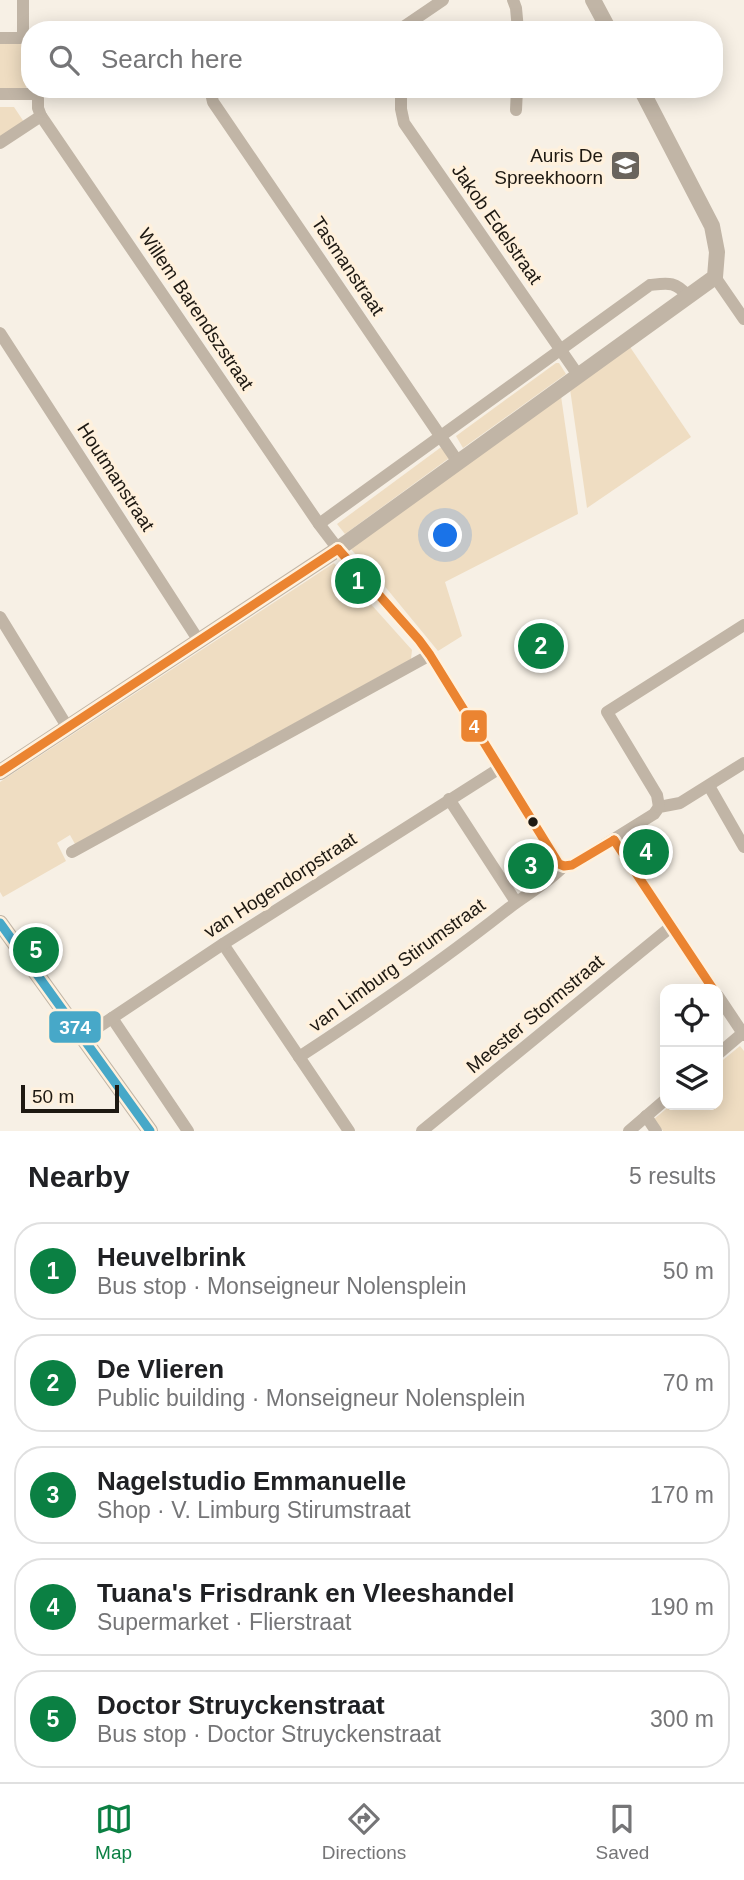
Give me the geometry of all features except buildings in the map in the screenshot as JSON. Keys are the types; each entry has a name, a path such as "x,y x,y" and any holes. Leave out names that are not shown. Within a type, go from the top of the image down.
{"street":[{"path":"23,0 25,21"},
{"path":"513,0 516,21"},
{"path":"593,0 604,21"},
{"path":"412,21 439,1"},
{"path":"0,38 21,38"},
{"path":"0,94 21,93"},
{"path":"0,143 41,116 38,98"},
{"name":"Tasmanstraat","path":"212,98 458,462"},
{"name":"Jakob Edelstraat","path":"401,98 404,123 578,375"},
{"path":"516,110 517,98"},
{"path":"646,98 712,226 717,252 715,277 744,319"},
{"name":"Willem Barendszstraat","path":"41,116 319,524 430,655 556,860 564,866"},
{"path":"0,772 338,549 715,277"},
{"path":"319,524 650,285 668,283 680,287 688,296"},
{"name":"Houtmanstraat","path":"0,333 199,641"},
{"path":"0,617 68,728"},
{"path":"659,807 657,795 607,712 744,625"},
{"path":"72,852 430,655"},
{"name":"van Limburg Stirumstraat","path":"299,1057 413,981 564,866 572,865 614,840 654,814 659,807 680,803 744,763"},
{"name":"van Hogendorpstraat","path":"82,1038 223,944 499,768"},
{"path":"709,786 744,847"},
{"path":"449,799 516,902"},
{"path":"614,840 710,984"},
{"path":"0,923 150,1131"},
{"name":"Meester Stormstraat","path":"422,1131 672,926"},
{"path":"223,944 349,1131"},
{"path":"723,1003 743,1033 723,1050"},
{"path":"112,1018 188,1131"},
{"path":"629,1131 660,1104"},
{"path":"646,1116 656,1131"}],"shaded area":[{"path":"0,43 21,43 21,89 0,91"},
{"path":"0,107 14,107 24,122 0,137"},
{"path":"630,347 691,437 587,508 570,389"},
{"path":"559,363 566,374 463,448 456,436"},
{"path":"561,396 578,514 445,582 462,636 438,651 349,547"},
{"path":"444,445 452,456 345,534 337,524"},
{"path":"334,563 412,650 411,659 75,844 70,835 57,843 66,861 3,897 0,892 0,782"},
{"path":"740,1046 744,1051 744,1131 663,1131 654,1119 665,1110 723,1110 723,1060"}],"transit line":[{"name":"4","path":"338,549 430,655 559,864 572,865 614,840"},
{"name":"4","path":"0,772 338,549"},
{"name":"4","path":"614,840 710,984"},
{"name":"374","path":"0,923 150,1131"}],"place":[{"name":"Auris De Spreekhoorn","path":"626,166"},
{"name":"Heuvelbrink","path":"358,581"},
{"name":"De Vlieren","path":"541,646"},
{"name":"Tuana's Frisdrank en Vleeshandel","path":"646,852"},
{"name":"Nagelstudio Emmanuelle","path":"531,866"},
{"name":"Doctor Struyckenstraat","path":"36,950"}]}
